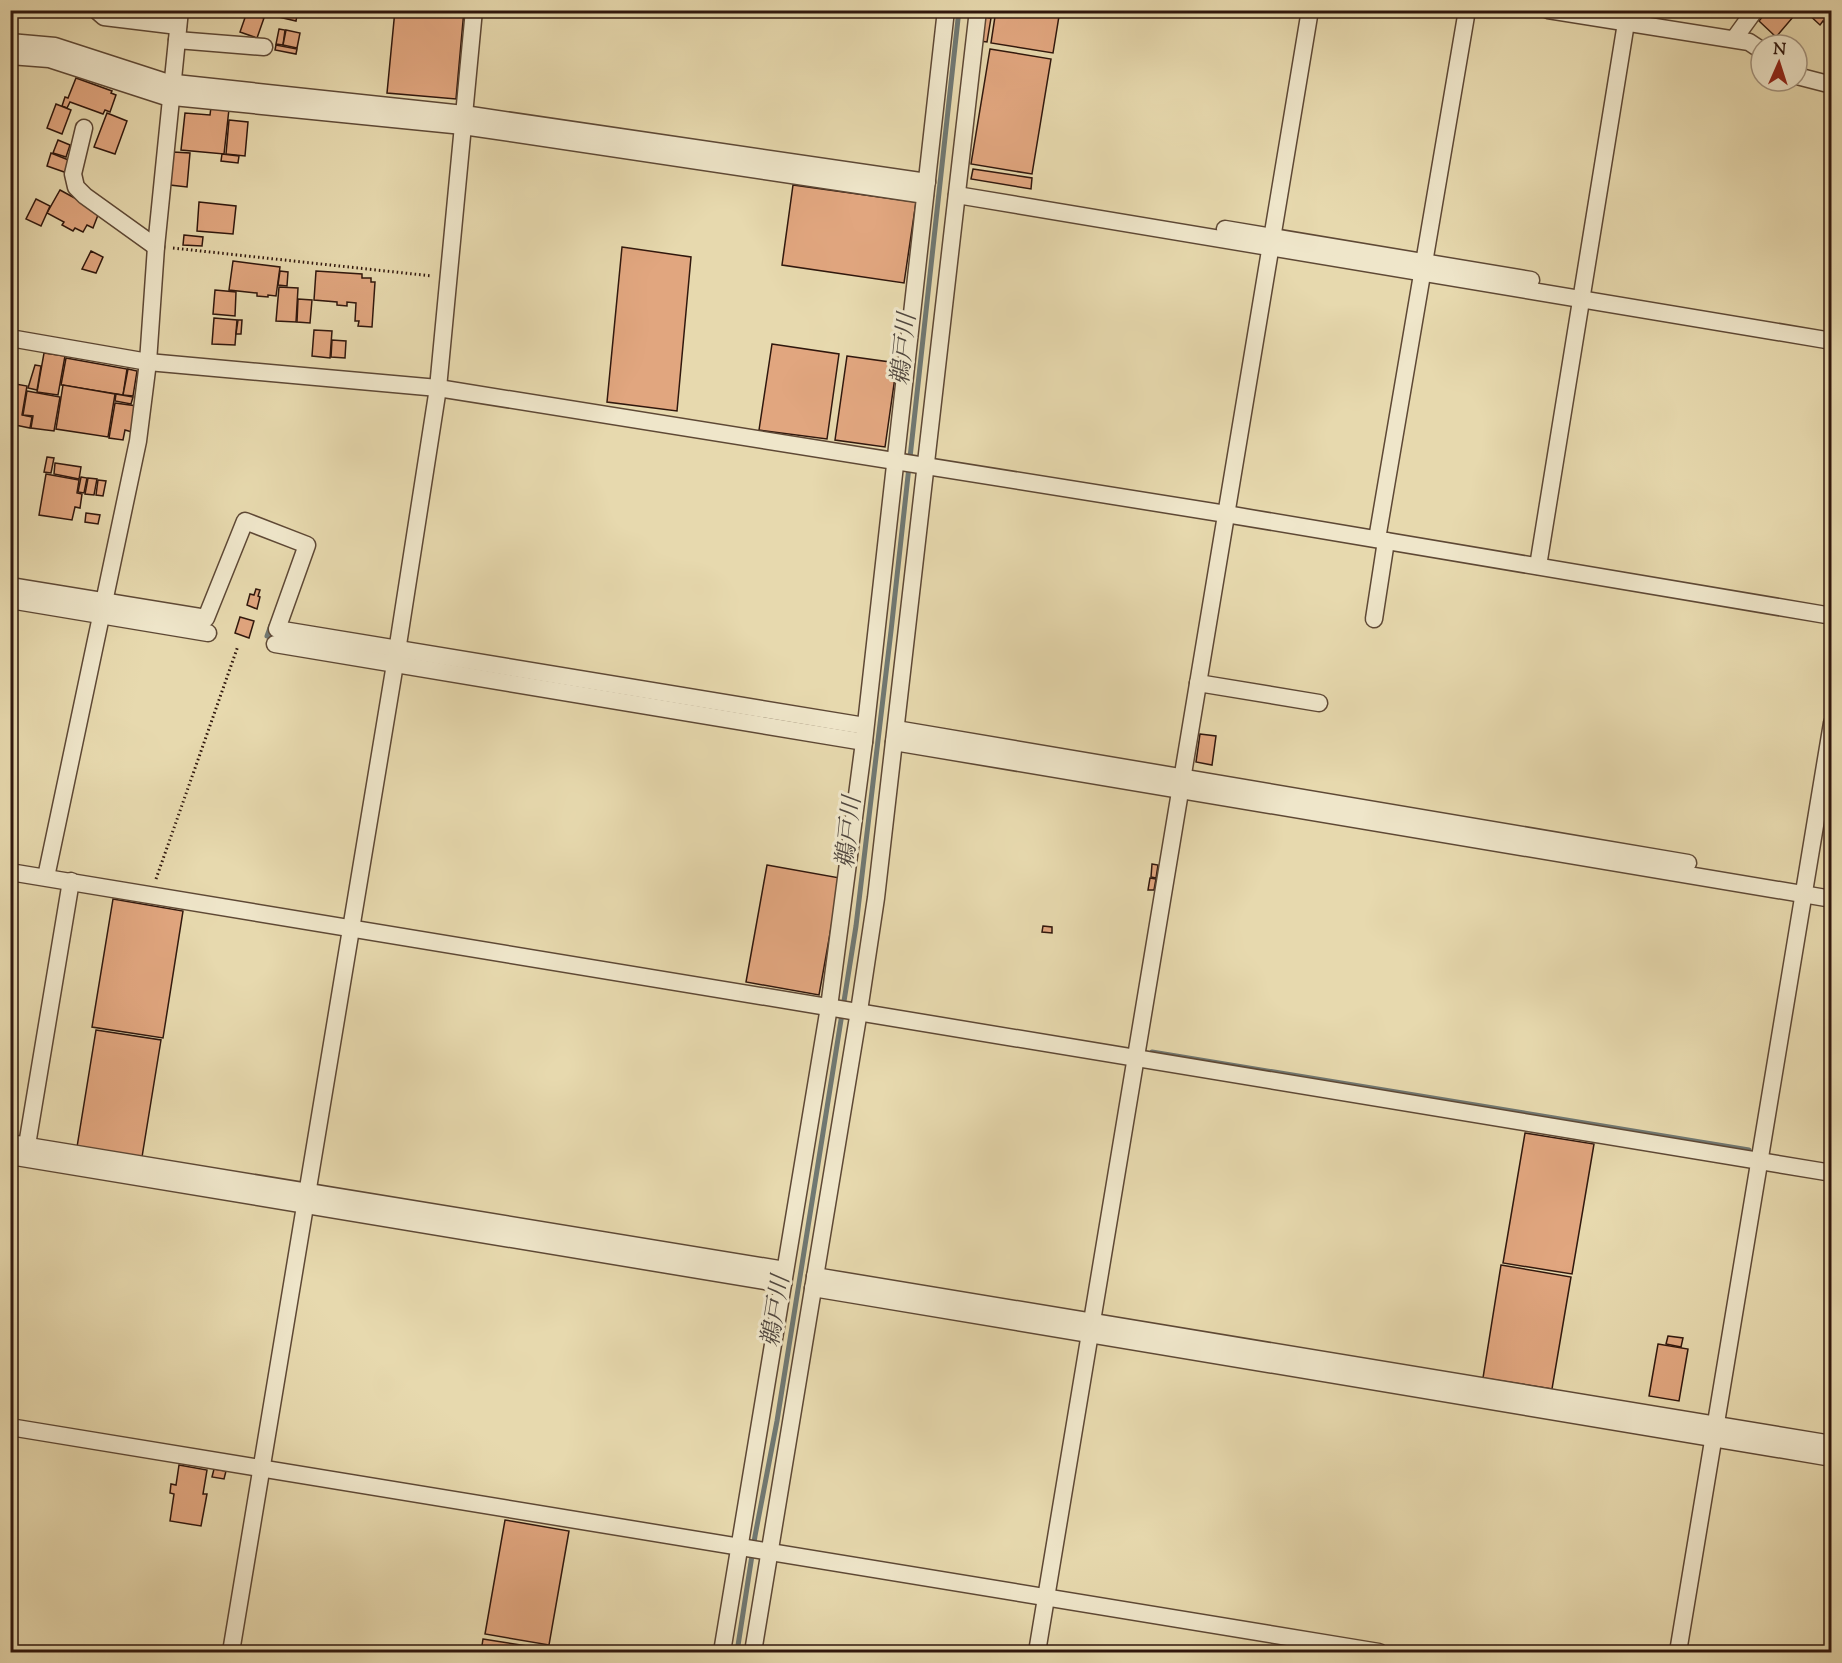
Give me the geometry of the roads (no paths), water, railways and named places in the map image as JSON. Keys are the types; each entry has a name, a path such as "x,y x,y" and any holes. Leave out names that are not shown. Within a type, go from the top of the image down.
{"street":[{"path":"96,10 104,17 178,26 264,47"},
{"path":"231,1653 396,657 438,388 474,10"},
{"path":"722,1653 742,1547 784,1277 832,1007 898,460 946,10"},
{"path":"753,1653 767,1552 814,1282 876,898 923,465 978,10"},
{"path":"1037,1653 1310,10"},
{"path":"1374,619 1382,540 1422,267 1467,10"},
{"path":"1548,10 1631,19 1749,42"},
{"path":"1734,39 1755,10"},
{"path":"1538,566 1581,294 1631,19"},
{"path":"46,877 138,441 148,362 156,247 178,26"},
{"path":"10,42 55,46 172,90 464,120 926,188"},
{"path":"10,56 49,59 164,96 172,90"},
{"path":"1809,79 1832,85"},
{"path":"84,128 73,174 76,187 84,196 156,247"},
{"path":"957,190 1581,294 1832,341"},
{"path":"1581,294 1832,330"},
{"path":"10,338 148,362 438,388 898,460 1832,616"},
{"path":"10,600 206,618 210,613 245,521 307,544 277,629 396,657"},
{"path":"10,586 208,633"},
{"path":"275,644 396,657 864,734"},
{"path":"1198,683 1319,703"},
{"path":"1678,1653 1832,723"},
{"path":"895,735 1805,888 1832,887"},
{"path":"10,872 1832,1173"},
{"path":"71,881 19,1144 306,1198 784,1277"},
{"path":"1805,888 1832,899"},
{"path":"10,1156 306,1198"},
{"path":"814,1282 1715,1432 1832,1458"},
{"path":"10,1427 1374,1652"},
{"path":"1715,1432 1832,1444"}],"waterway":[{"name":"鵜戸川","path":"737,1652 755,1536 777,1421 856,926 891,631 959,10"},
{"path":"271,625 267,636 278,638"},
{"path":"1152,1052 1749,1150"}]}
